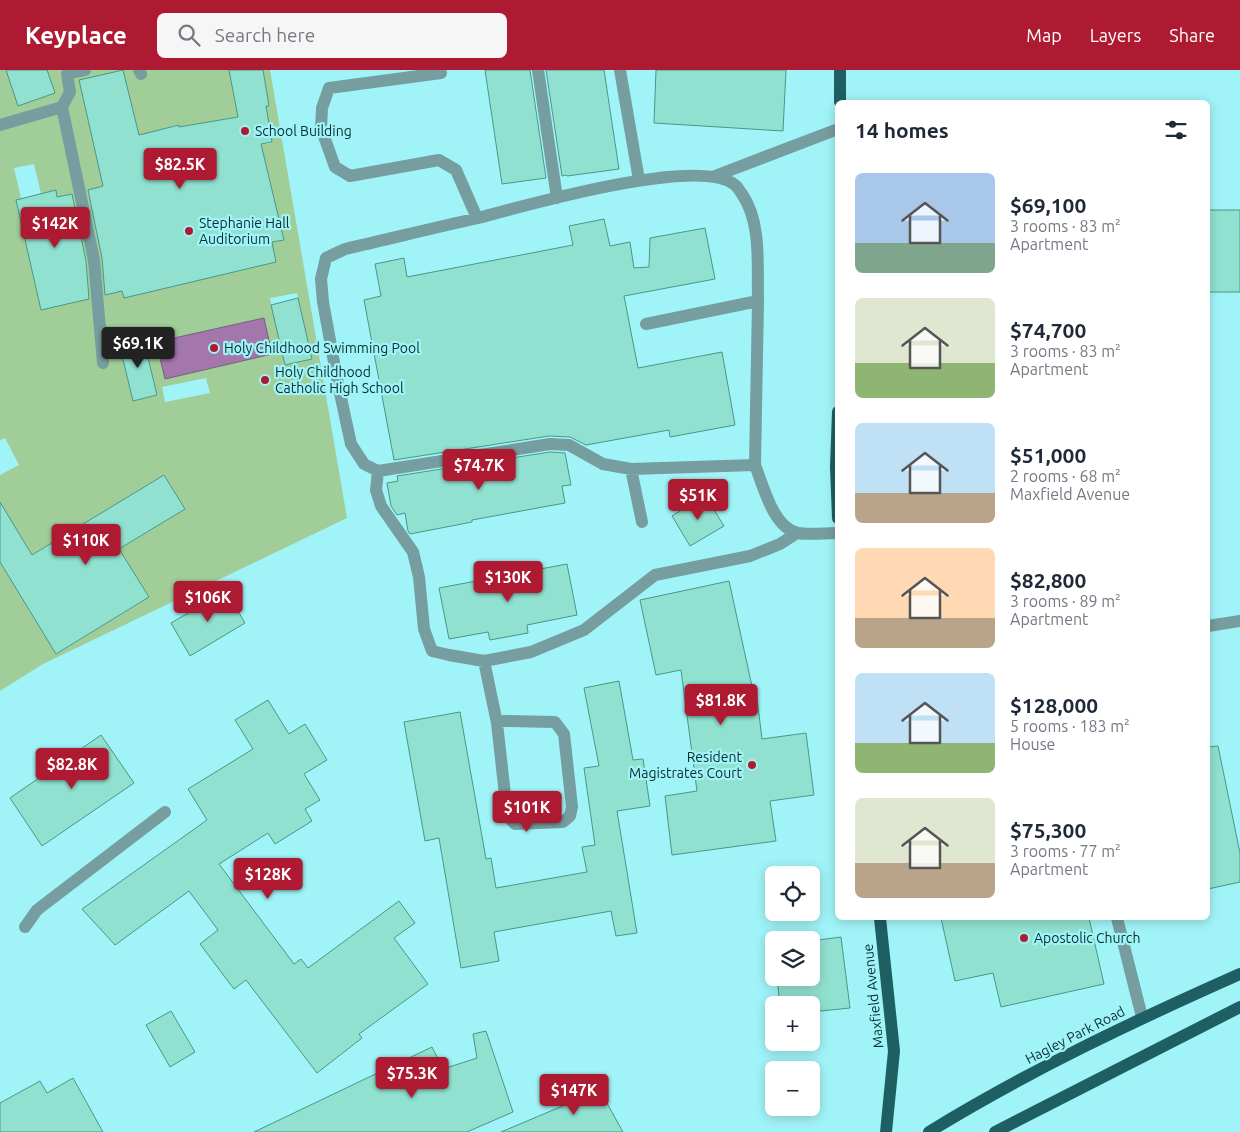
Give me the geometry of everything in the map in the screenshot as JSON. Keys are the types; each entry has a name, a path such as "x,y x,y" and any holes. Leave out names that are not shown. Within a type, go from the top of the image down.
{"main road":[{"path":"840,70 840,100"},
{"name":"Maxfield Avenue","path":"880,920 894,1050 886,1132"},
{"name":"Hagley Park Road","path":"929,1132 970,1107 1142,1017 1240,974"},
{"path":"995,1132 1240,1007"}],"street":[{"path":"85,70 66,74 70,92 62,107 94,260 103,364"},
{"path":"538,70 557,198"},
{"path":"620,70 639,180"},
{"path":"441,74 329,88 322,108 321,128 335,167 350,176 439,160 456,170 476,218"},
{"path":"0,125 62,107"},
{"path":"755,465 632,469 603,464 569,445 550,444 378,471 364,464 351,444 323,302 321,279 326,258 345,249 639,180 669,176 715,176 835,130"},
{"path":"715,176 735,185 748,204 755,222 758,301 755,465 770,505 782,525 797,533 835,533"},
{"path":"646,324 758,301"},
{"path":"632,469 642,522"},
{"path":"378,471 376,490 381,506 413,552 419,577 424,629 432,651 484,661 530,652 584,630 655,575 750,556 780,544 797,533"},
{"path":"1210,626 1240,621"},
{"path":"484,661 498,723 507,813 515,824 563,822 570,816 572,807 564,734 555,722 504,721 498,723"},
{"path":"25,927 38,910 165,812"},
{"path":"1118,920 1142,1017"}],"green space":[{"name":"Holy Childhood Catholic High School","path":"0,70 122,70 79,81 102,179 147,168 123,70 270,70 347,518 43,664 0,691 0,562 57,654 149,597 134,573 51,591 185,509 164,475 32,555 0,525 0,475 19,465 5,438 0,440","holes":["267,112 272,143 224,150 219,120","179,125 187,157 160,130","34,164 41,194 56,191 81,301 41,310 16,200 21,198 14,168","297,293 311,359 285,365 270,298","143,337 157,395 133,401 120,343","206,378 210,393 165,402 162,387"]}],"shaded area":[{"name":"Holy Childhood Swimming Pool","path":"264,318 272,354 165,379 156,342"}],"building":[{"path":"6,70 47,70 55,93 18,106"},
{"name":"Stephanie Hall Auditorium","path":"123,70 139,135 179,125 179,127 238,117 229,70 263,70 272,142 261,144 284,240 272,242 276,262 124,298 122,291 105,295 102,258 88,190 103,186 79,80"},
{"path":"485,70 530,70 546,178 502,184"},
{"path":"546,70 604,70 619,169 562,176"},
{"path":"656,70 786,70 783,131 654,123"},
{"path":"56,190 57,197 72,194 86,261 89,299 41,310 16,200"},
{"path":"1210,210 1240,210 1240,292 1210,292"},
{"path":"604,219 610,246 630,242 634,268 649,267 650,238 705,228 715,279 624,296 638,368 722,352 735,425 670,437 669,430 586,445 570,437 549,436 394,460 364,300 381,296 375,264 404,258 407,277 573,245 569,226"},
{"path":"298,298 312,359 285,365 271,305"},
{"path":"143,337 157,395 133,401 119,343"},
{"path":"550,452 565,453 571,485 562,486 565,503 472,520 472,522 410,534 405,513 397,515 391,506 387,483 398,481 397,476"},
{"path":"164,475 185,509 119,549 149,597 56,654 0,562 0,502 32,555"},
{"path":"705,495 724,526 690,546 672,516"},
{"path":"567,564 577,615 527,625 528,633 490,640 488,632 449,639 439,588"},
{"name":"Resident Magistrates Court","path":"729,581 753,691 756,690 762,739 806,733 814,795 770,801 776,841 672,855 665,796 697,791 681,670 656,675 640,600"},
{"path":"226,591 245,623 190,656 171,623"},
{"path":"619,681 633,760 643,759 650,806 617,811 637,933 616,936 611,911 494,932 499,961 461,968 439,838 425,841 404,722 460,712 486,859 491,858 496,888 587,872 582,847 595,845 584,768 599,766 584,688"},
{"path":"268,700 289,734 305,724 327,760 304,774 320,800 305,809 312,821 275,844 268,833 219,864 294,964 301,959 308,968 399,901 415,923 394,938 428,984 359,1034 362,1038 317,1073 246,980 234,989 200,944 218,930 189,891 115,945 82,909 207,820 188,789 253,749 235,720"},
{"path":"101,735 134,783 42,846 10,798"},
{"path":"1218,746 1240,853 1240,882 1210,889 1210,747"},
{"path":"941,920 1089,920 1104,984 1001,1007 993,973 955,981"},
{"path":"841,937 850,1008 820,1011 820,996 779,996 778,986 820,986 820,940"},
{"path":"171,1011 195,1052 170,1067 146,1025"},
{"path":"486,1031 513,1112 467,1132 254,1132 432,1047 443,1069 477,1058 473,1034"},
{"path":"73,1078 103,1132 0,1132 0,1103 40,1081 47,1093"},
{"path":"585,1082 595,1100 603,1096 623,1132 501,1132 565,1105 560,1096"}],"place":[{"name":"School Building","path":"245,131"},
{"name":"Stephanie Hall Auditorium","path":"189,231"},
{"name":"Holy Childhood Swimming Pool","path":"214,348"},
{"name":"Holy Childhood Catholic High School","path":"265,380"},
{"name":"Resident Magistrates Court","path":"752,765"},
{"name":"Apostolic Church","path":"1024,938"}]}
